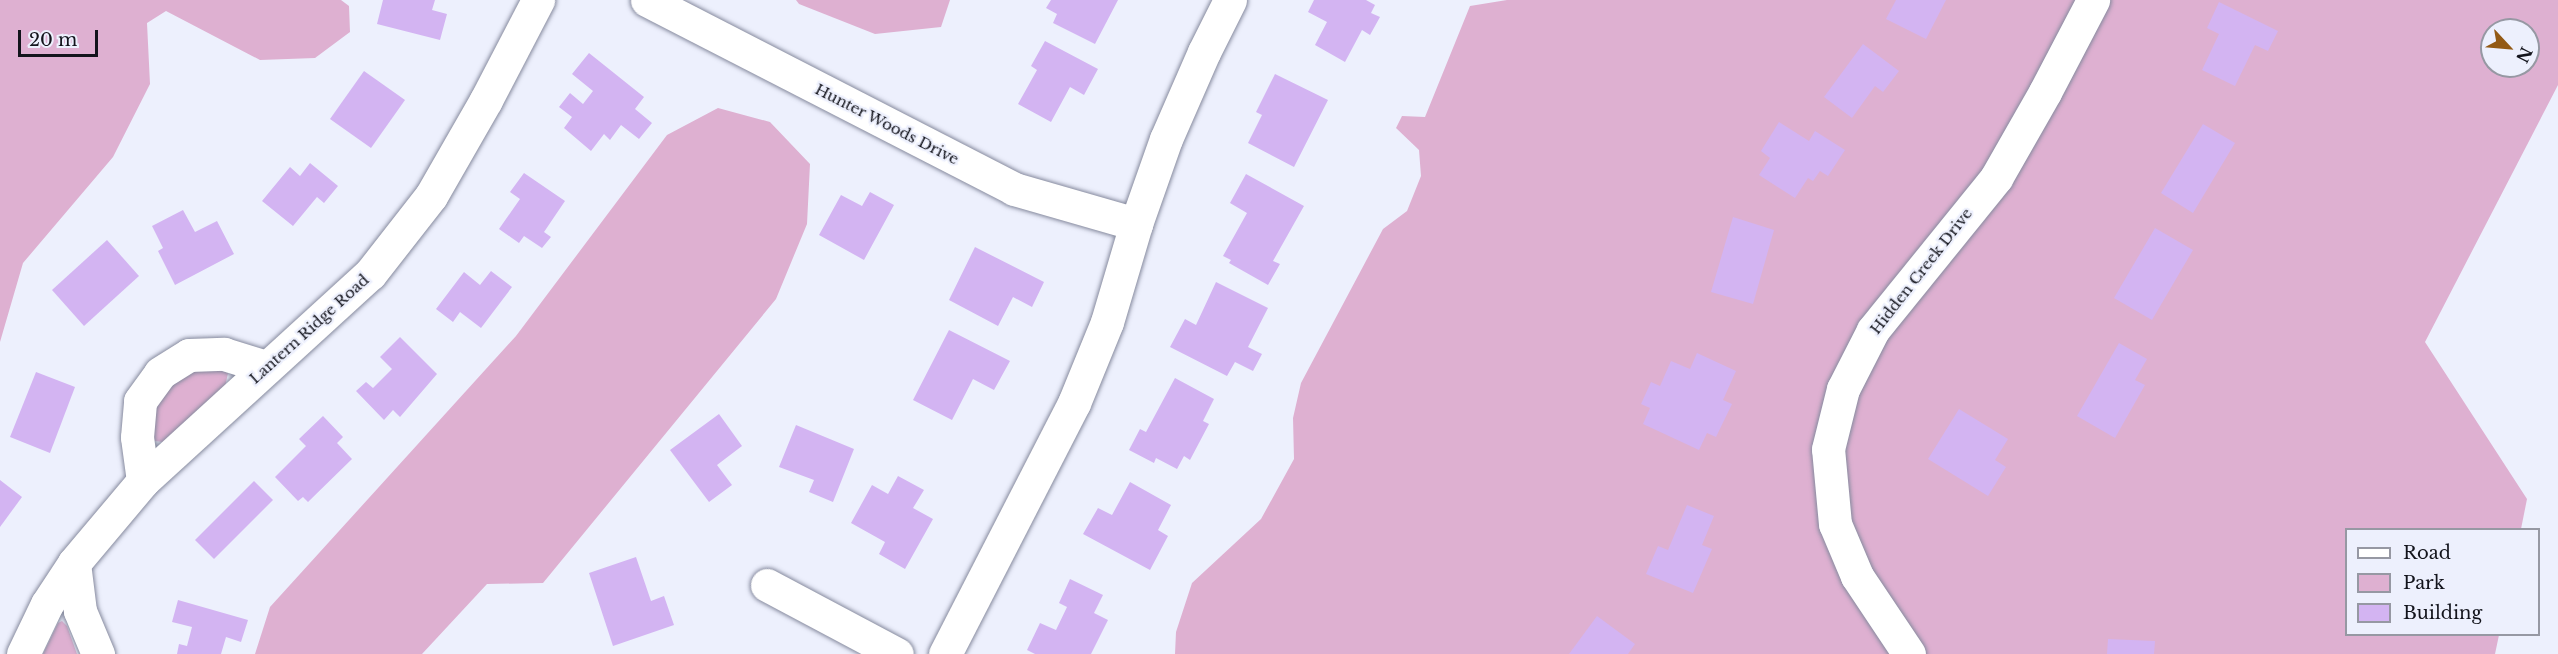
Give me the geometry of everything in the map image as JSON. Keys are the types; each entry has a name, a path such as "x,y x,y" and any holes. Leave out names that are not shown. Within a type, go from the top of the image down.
{"street":[{"name":"Lantern Ridge Road","path":"23,654 47,604 74,563 143,481 370,274 430,196 486,100 538,0"},
{"name":"Hunter Woods Drive","path":"647,0 1014,189 1136,224"},
{"path":"945,654 1074,403 1107,322 1136,224 1166,139 1204,52 1230,0"},
{"name":"Hidden Creek Drive","path":"1910,654 1857,576 1835,524 1828,449 1843,389 1873,330 1996,178 2045,92 2092,0"},
{"path":"143,481 137,437 140,401 160,373 189,355 224,354 266,367"},
{"path":"74,563 80,611 98,654"},
{"path":"767,585 897,654"}],"green space":[{"path":"0,0 341,0 349,6 350,32 315,58 260,60 166,11 147,23 150,84 113,157 23,263 0,342"},
{"path":"796,0 950,0 941,27 875,34 799,4"},
{"path":"1507,0 2558,0 2558,85 2425,342 2527,499 2521,528 2345,528 2345,636 2499,636 2495,654 1175,654 1176,632 1192,583 1261,519 1294,459 1293,418 1301,383 1383,229 1407,211 1421,176 1419,150 1396,128 1402,116 1425,117 1470,6"},
{"path":"718,108 770,122 810,164 807,224 776,299 543,583 487,584 422,654 255,654 270,607 516,336 667,135"},
{"path":"205,364 228,373 225,387 163,442 155,441 149,436 157,394"},
{"path":"62,621 67,626 77,654 43,654 58,623"}],"building":[{"path":"383,0 435,0 432,10 447,14 440,40 377,24"},
{"path":"1051,0 1118,0 1095,44 1053,23 1057,14 1046,8"},
{"path":"1314,0 1366,0 1375,5 1371,13 1380,17 1370,35 1362,30 1345,62 1315,45 1327,22 1308,12"},
{"path":"1896,0 1946,0 1926,39 1886,19"},
{"path":"2219,2 2278,31 2268,51 2255,45 2235,86 2202,70 2219,34 2207,28"},
{"path":"1045,41 1098,69 1084,95 1070,87 1051,122 1018,104 1037,70 1031,66"},
{"path":"1863,44 1899,71 1883,92 1875,86 1852,118 1824,97"},
{"path":"589,53 644,97 635,109 652,123 639,139 621,125 610,140 604,134 591,151 564,128 572,117 559,107 570,93 583,104 593,91 572,74"},
{"path":"364,71 405,100 371,148 330,119"},
{"path":"1275,74 1328,100 1294,167 1248,143 1262,115 1256,112"},
{"path":"1779,122 1809,141 1815,131 1845,150 1828,176 1820,171 1813,181 1808,178 1795,198 1759,175 1770,158 1761,151"},
{"path":"2203,124 2235,143 2193,213 2161,193"},
{"path":"310,163 338,186 324,203 317,197 293,226 262,201 290,167 300,176"},
{"path":"524,173 565,201 544,232 551,237 542,248 524,236 519,243 499,229 520,199 510,192"},
{"path":"1246,174 1304,206 1273,261 1280,264 1268,285 1229,263 1231,260 1223,256 1247,213 1230,203"},
{"path":"870,192 894,205 864,260 819,235 841,195 862,206"},
{"path":"183,210 195,232 217,221 234,254 175,285 158,251 163,248 152,226"},
{"path":"1733,217 1774,230 1753,304 1711,292"},
{"path":"2155,228 2193,250 2152,320 2114,298"},
{"path":"107,240 139,276 84,326 52,290"},
{"path":"975,247 1044,282 1032,307 1013,297 998,326 949,300"},
{"path":"491,271 512,287 481,328 460,312 453,322 436,309 464,272 480,285"},
{"path":"1216,282 1268,308 1248,347 1262,354 1253,371 1235,362 1227,376 1170,347 1185,319 1196,325"},
{"path":"949,330 1010,361 994,390 973,379 952,420 913,400"},
{"path":"400,337 437,374 400,417 393,410 384,420 356,391 366,382 373,388 392,369 380,357"},
{"path":"2119,343 2147,359 2135,380 2145,385 2115,438 2077,416"},
{"path":"1697,353 1736,371 1723,400 1732,404 1716,437 1707,433 1699,450 1643,424 1650,408 1641,404 1651,382 1660,386 1671,361 1690,369"},
{"path":"36,372 75,387 50,453 10,437"},
{"path":"1175,378 1214,399 1203,421 1209,424 1190,460 1184,456 1177,469 1156,458 1154,463 1129,450 1140,429 1146,432"},
{"path":"1959,409 2008,439 1995,460 2006,467 1988,496 1928,459"},
{"path":"719,414 742,446 717,465 732,485 709,502 670,450"},
{"path":"323,416 343,437 337,443 352,459 308,502 303,497 298,501 275,477 306,446 299,439"},
{"path":"796,425 854,449 833,502 809,492 814,480 779,467"},
{"path":"898,476 924,490 913,508 933,519 905,569 879,554 885,542 851,523 872,485 888,494"},
{"path":"0,480 22,497 0,527"},
{"path":"254,481 273,500 214,559 195,540"},
{"path":"1130,482 1171,505 1158,530 1168,536 1150,570 1083,534 1098,508 1112,515"},
{"path":"1687,505 1714,516 1702,545 1712,549 1693,593 1646,574 1658,546 1668,550"},
{"path":"636,557 651,601 664,596 674,625 613,646 589,573"},
{"path":"1070,579 1103,595 1094,613 1108,620 1091,654 1035,654 1027,650 1040,623 1056,630 1067,607 1059,603"},
{"path":"178,600 248,620 241,642 226,637 221,654 177,654 179,644 187,646 192,627 172,622"},
{"path":"1597,616 1635,644 1628,654 1569,654"},
{"path":"2108,639 2155,641 2154,654 2107,654"}]}
